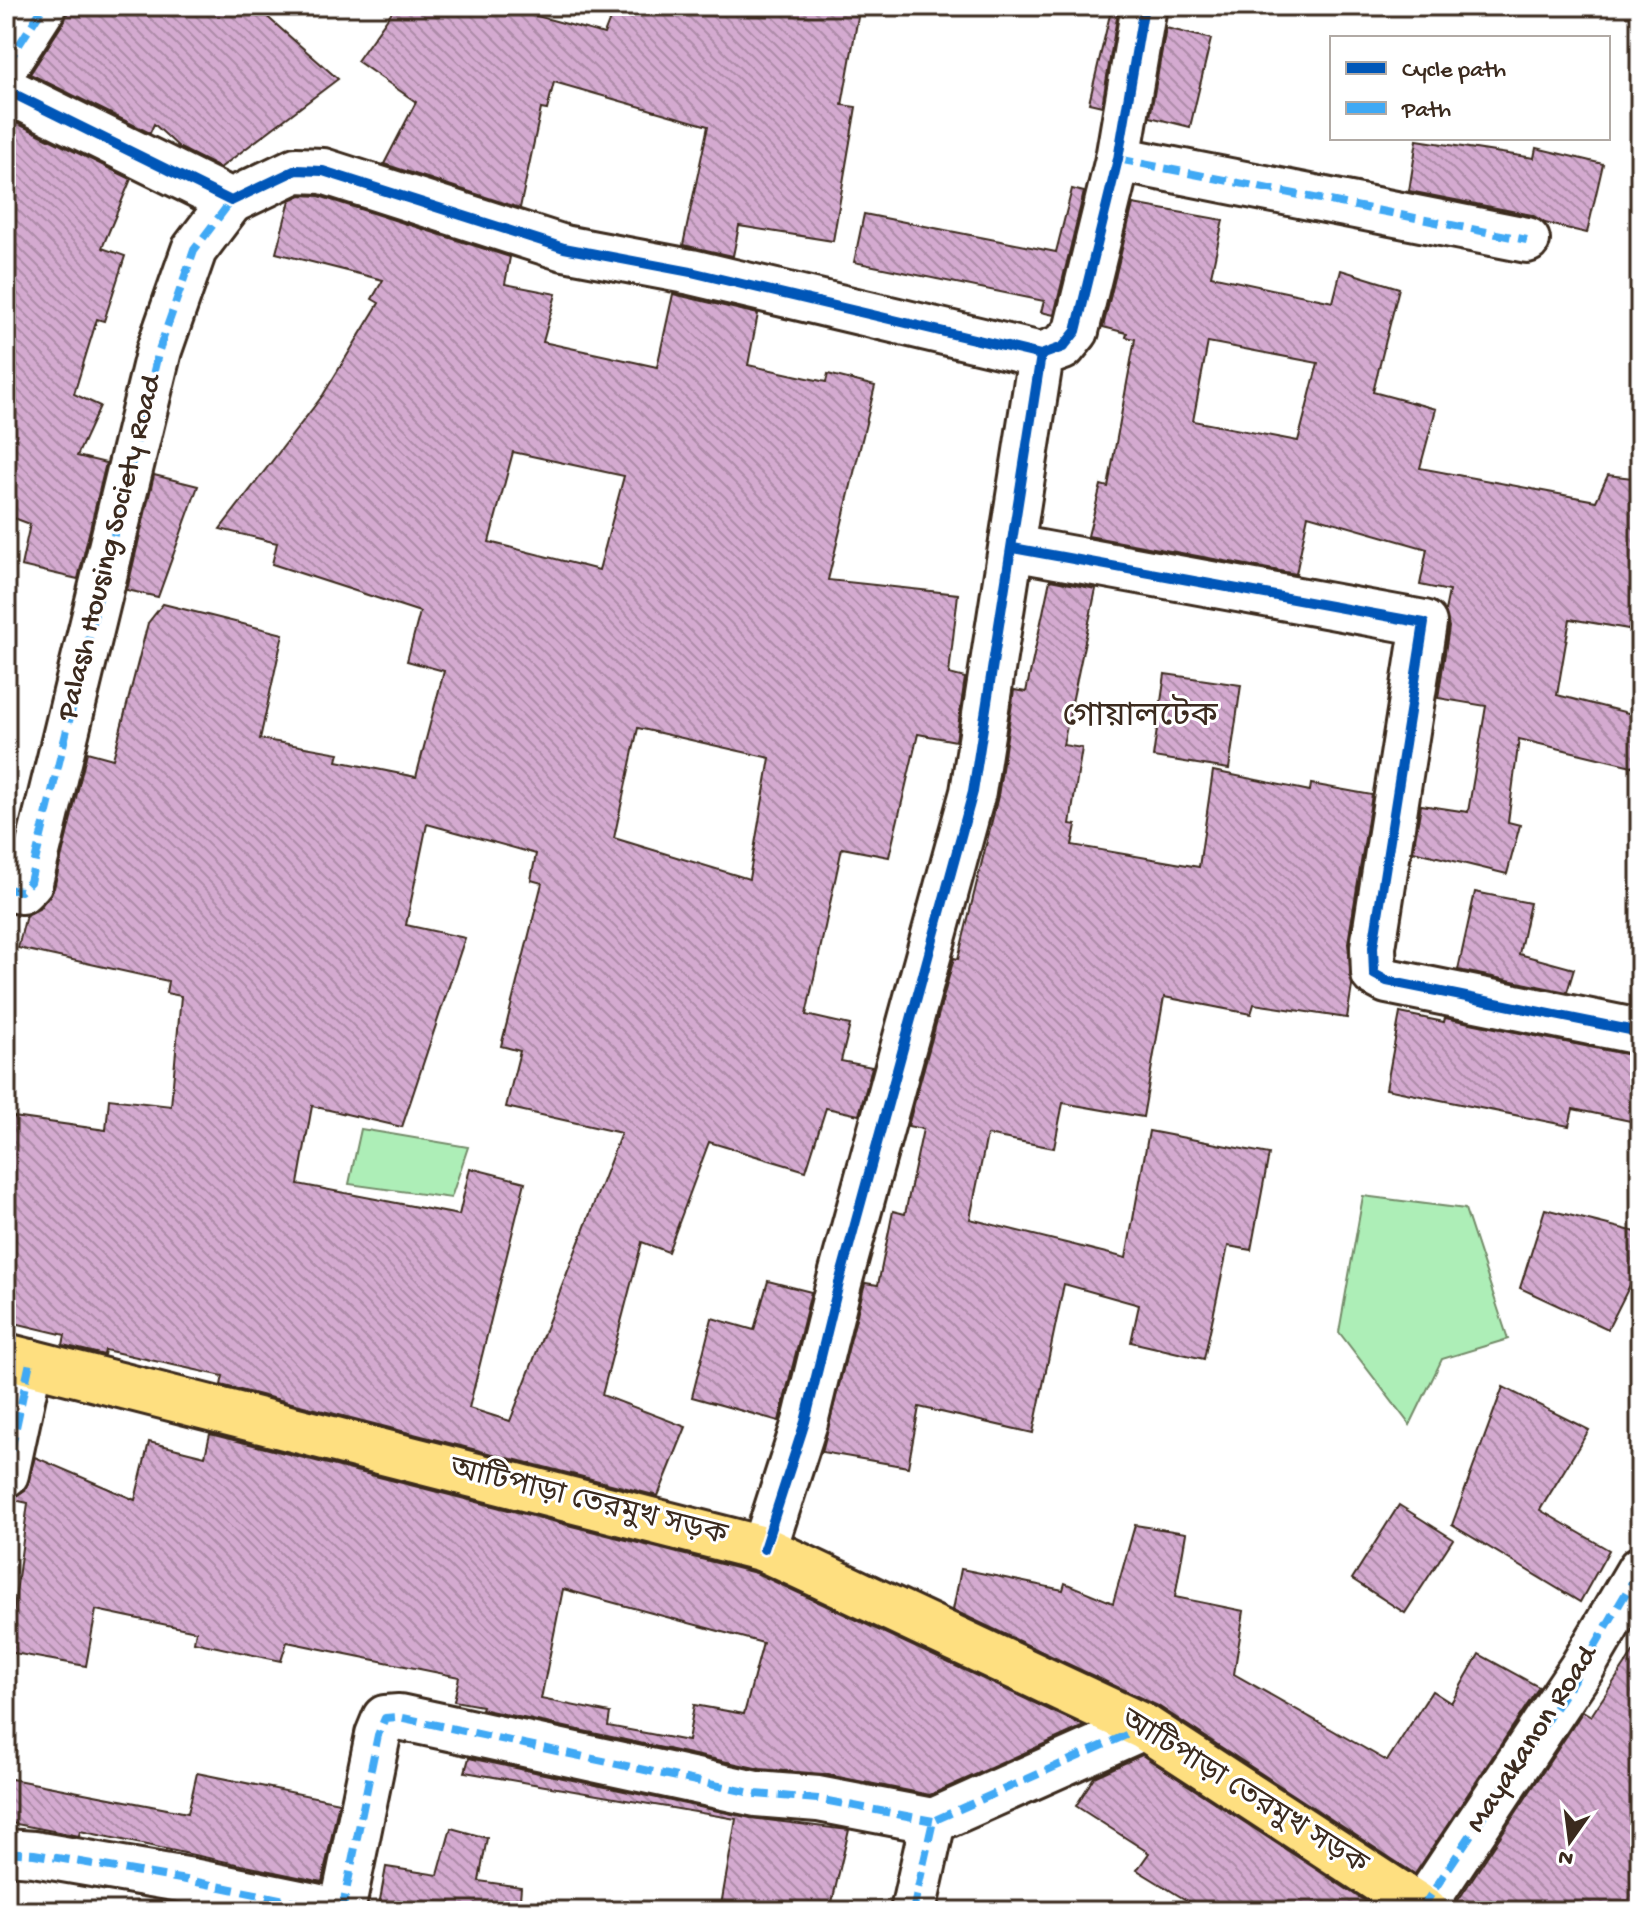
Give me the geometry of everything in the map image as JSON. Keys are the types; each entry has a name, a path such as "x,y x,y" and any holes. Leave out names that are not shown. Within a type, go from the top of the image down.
{"main road":[{"name":"আটিপাড়া তেরমুখ সড়ক","path":"18,1359 764,1549 1144,1727 1424,1910"}],"street":[{"path":"6,65 44,6"},
{"path":"6,91 231,201 296,170 309,168 564,248 691,272 1041,355 1063,347 1076,331 1118,159 1144,6"},
{"path":"1118,159 1527,240"},
{"name":"Palash Housing Society Road","path":"6,889 21,891 30,882 159,350 194,250 231,201"},
{"path":"764,1549 805,1422 839,1283 973,792 1041,355"},
{"path":"1013,548 1424,623 1373,947 1374,974 1387,981 1640,1032"},
{"path":"6,1474 18,1359"},
{"name":"Mayakanon Road","path":"1424,1910 1583,1666 1640,1569"},
{"path":"6,1852 178,1879 341,1911 378,1735 385,1718 399,1717 756,1794 818,1799 933,1821 1144,1727"},
{"path":"913,1911 933,1821"}],"green space":[{"path":"361,1129 468,1147 451,1198 349,1184"},
{"path":"1363,1196 1465,1209 1508,1339 1442,1359 1410,1425 1339,1332"}],"building":[{"path":"69,6 255,6 338,79 220,168 180,148 154,124 150,133 30,74 65,20"},
{"path":"396,6 500,6 604,34 615,6 860,6 842,105 856,107 833,241 739,226 733,256 683,245 708,126 554,82 547,110 541,109 520,208 384,164 416,102 357,61"},
{"path":"1112,6 1119,6 1102,106 1089,103"},
{"path":"1166,28 1211,39 1190,127 1150,117"},
{"path":"6,118 131,179 102,248 125,256 104,321 97,319 74,394 100,406 77,456 106,463 78,579 21,566 30,524 6,515"},
{"path":"1417,140 1534,158 1536,148 1603,164 1587,233 1545,223 1532,215 1409,191"},
{"path":"1072,189 1084,192 1054,315 1041,312 1044,301 854,262 864,214 1056,252"},
{"path":"301,195 319,196 510,257 505,284 556,294 543,342 657,367 673,294 758,314 748,365 826,382 828,374 875,386 828,580 958,594 949,674 965,678 956,741 918,734 889,857 842,848 806,1015 850,1025 841,1061 872,1067 859,1115 826,1108 806,1171 709,1142 668,1252 642,1242 602,1395 686,1427 658,1496 221,1385 223,1376 105,1350 104,1355 63,1345 65,1335 6,1321 6,1116 106,1130 109,1099 171,1106 181,996 166,993 168,981 18,948 26,915 39,909 54,888 87,752 113,759 148,623 163,604 283,634 260,739 339,753 337,761 416,777 444,671 407,661 420,612 272,564 277,543 220,529 323,395 379,303 372,299 383,280 276,253 290,200","holes":["513,452 624,476 599,570 489,542","638,728 770,758 749,879 614,838","427,824 536,854 531,880 542,883 501,1046 520,1051 506,1107 621,1133 510,1421 469,1408 525,1182 470,1168 459,1215 298,1184 312,1106 402,1127 465,938 406,925"]},
{"path":"1133,204 1223,220 1211,276 1333,302 1341,270 1399,288 1373,392 1436,409 1420,468 1596,501 1608,475 1640,479 1640,631 1570,619 1557,695 1640,716 1640,768 1519,739 1508,822 1520,825 1507,874 1413,851 1421,805 1468,812 1486,706 1438,698 1449,627 1445,611 1449,591 1420,585 1427,549 1308,515 1296,574 1088,536 1101,485 1108,487 1135,339 1126,337 1127,333 1103,327","holes":["1208,342 1318,363 1298,441 1193,421"]},
{"path":"154,475 198,486 158,597 127,590"},
{"path":"1050,580 1096,589 1063,745 1082,748 1070,824 1076,825 1072,845 1199,867 1213,771 1310,791 1311,784 1372,795 1348,943 1352,986 1347,1018 1254,1004 1251,1014 1164,997 1143,1117 1063,1103 1054,1148 987,1135 970,1219 1126,1258 1149,1131 1269,1154 1251,1250 1228,1246 1204,1359 1131,1342 1139,1305 1064,1284 1033,1433 919,1407 908,1467 822,1452 865,1283 878,1285 893,1211 905,1214 923,1129 908,1126 954,958 958,959 998,796 1014,690 1026,692"},
{"path":"1165,674 1241,685 1229,769 1153,757"},
{"path":"1475,892 1530,903 1519,954 1574,969 1567,992 1458,970"},
{"path":"1400,1013 1444,1022 1445,1018 1640,1057 1640,1123 1573,1109 1569,1126 1386,1089"},
{"path":"1545,1209 1640,1233 1640,1289 1630,1285 1608,1329 1520,1288"},
{"path":"768,1281 811,1292 779,1421 692,1397 712,1318 754,1330"},
{"path":"1503,1387 1589,1430 1540,1510 1609,1550 1580,1602 1452,1525"},
{"path":"210,1434 756,1573 1084,1726 930,1795 823,1774 760,1769 481,1709 482,1706 454,1701 459,1677 287,1642 281,1661 194,1642 196,1631 96,1610 86,1666 8,1652 28,1503 10,1499 25,1490 35,1457 135,1500 149,1442 205,1456","holes":["563,1589 763,1643 744,1714 694,1705 688,1741 608,1726 610,1713 541,1699"]},
{"path":"1399,1505 1453,1539 1405,1613 1352,1579"},
{"path":"1135,1525 1186,1533 1175,1597 1244,1611 1234,1674 1387,1761 1432,1691 1451,1703 1479,1654 1539,1687 1415,1874 1158,1706 953,1610 961,1569 1063,1590 1065,1583 1113,1603"},
{"path":"1640,1642 1640,1911 1451,1911 1583,1711 1591,1716"},
{"path":"1142,1755 1380,1911 1204,1911 1137,1870 1149,1853 1076,1806 1094,1777"},
{"path":"469,1758 751,1818 849,1830 830,1911 720,1911 736,1819 465,1772"},
{"path":"197,1773 339,1802 322,1882 80,1831 79,1836 6,1822 6,1778 188,1813"},
{"path":"451,1828 487,1838 479,1881 521,1887 519,1911 378,1911 386,1867 438,1875"}],"marked path":[{"path":"6,65 44,6"},
{"path":"1118,159 1527,240"},
{"path":"6,889 21,891 30,882 159,350 194,250 231,201"},
{"path":"6,1474 30,1362"},
{"path":"1422,1908 1583,1666 1640,1569"},
{"path":"342,1911 378,1735 385,1718 399,1717 756,1794 818,1799 933,1821"},
{"path":"913,1911 933,1821 1144,1727"},
{"path":"6,1852 192,1881 339,1911"}],"cycle path":[{"path":"764,1549 805,1422 839,1283 973,792 1041,355 1063,347 1076,331 1118,159 1144,6"},
{"path":"6,90 231,201 296,170 323,171 564,248 691,272 1041,355"},
{"path":"1013,548 1424,623 1373,947 1374,974 1387,981 1640,1032"}],"district":[{"name":"গোয়ালটেক","path":"1140,719"}]}
